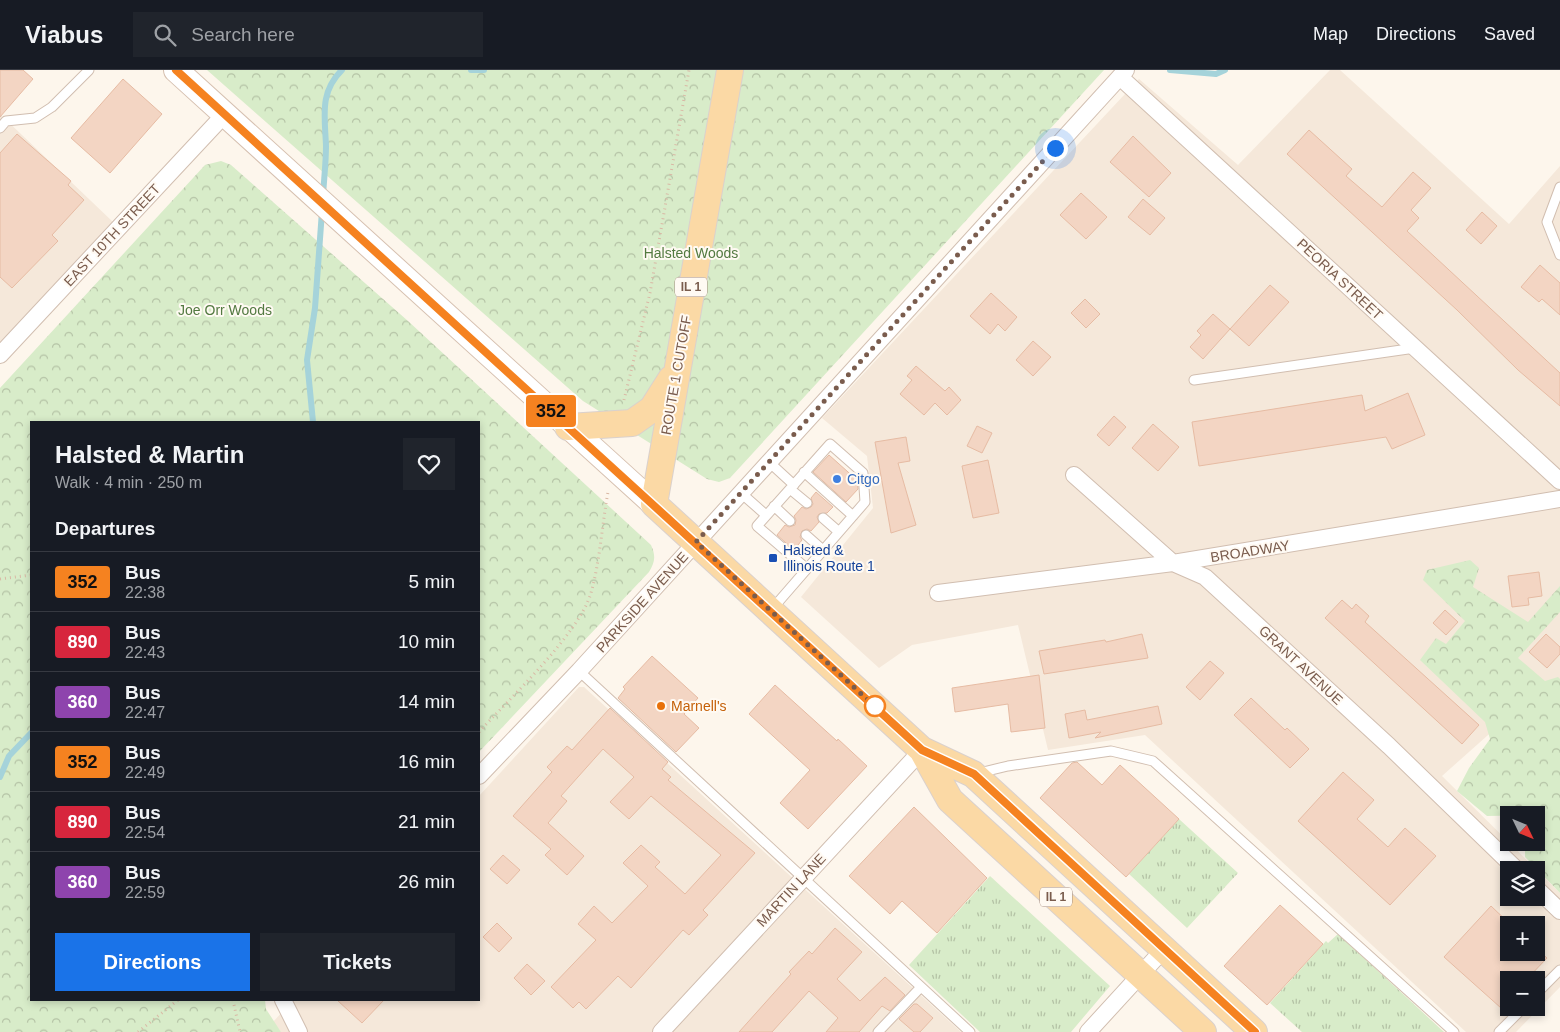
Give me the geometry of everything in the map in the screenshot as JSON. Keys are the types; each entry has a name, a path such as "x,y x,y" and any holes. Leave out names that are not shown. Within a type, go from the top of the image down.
{"main road":[{"name":"ROUTE 1 CUTOFF","path":"654,504 730,70"},
{"path":"568,427 632,423 652,409 676,372"},
{"name":"IL 1","path":"654,504 922,750 950,800 1203,1032"},
{"name":"IL 1","path":"922,750 974,774 1254,1032"}],"street":[{"path":"176,70 654,504"},
{"name":"PEORIA STREET","path":"1123,73 1415,348 1560,481"},
{"name":"PARKSIDE AVENUE","path":"480,775 579,671 1123,73"},
{"name":"EAST 10TH STREET","path":"3,346 224,115"},
{"name":"GRANT AVENUE","path":"1074,475 1173,563 1206,577 1389,746 1509,861"},
{"name":"BROADWAY","path":"938,593 1173,563 1560,500"},
{"name":"MARTIN LANE","path":"661,1032 922,750"},
{"path":"1545,897 1560,911"},
{"path":"1088,1032 1164,949"},
{"path":"284,1001 299,1032"}],"lane":[{"path":"2,121 35,118 52,107 89,70"},
{"path":"1560,188 1547,222 1560,255"},
{"path":"1194,380 1415,348"},
{"path":"771,610 807,569 865,502 863,473 830,444 757,526 807,569"},
{"path":"769,462 807,503"},
{"path":"804,472 853,516"},
{"path":"741,493 766,515"},
{"path":"774,506 790,521"},
{"path":"823,518 839,532"},
{"path":"806,535 823,550"},
{"path":"579,671 970,1032"},
{"path":"974,774 1008,766 1111,751 1153,761 1454,1032"},
{"path":"1545,985 1560,970"},
{"path":"878,1032 921,987"},
{"path":"1499,1032 1515,1016"}],"path":[{"path":"623,404 650,293 688,70"},
{"path":"480,731 537,671 576,623 591,594 606,504"},
{"path":"0,579 30,575"},
{"path":"138,1032 177,1001"},
{"path":"233,1001 240,1032"}],"shaded area":[{"path":"1330,70 1340,70 1509,224 1560,166 1560,718 1534,694 1442,776 1500,834 1500,851 1518,851 1528,861 1500,861 1500,906 1545,906 1545,878 1560,893 1560,987 1545,1002 1545,971 1500,971 1500,1016 1532,1016 1516,1032 1466,1032 1145,735 1048,750 1018,625 912,645 879,668 801,597 873,508 867,456 822,418 1139,79 1238,165"},
{"path":"0,114 113,222 0,345"},
{"path":"579,687 584,687 961,1032 281,1032 273,1022 292,1001 480,1001 480,795"}],"green space":[{"name":"Halsted Woods","path":"207,70 1104,70 730,478 719,482 707,479 583,401"},
{"name":"Joe Orr Woods","path":"221,161 231,165 408,321 651,545 654,552 654,562 649,572 480,751 480,421 30,421 30,1001 265,1001 266,1009 281,1032 0,1032 0,388 205,165"},
{"path":"1470,560 1479,568 1473,587 1528,622 1560,586 1560,612 1518,658 1545,681 1558,677 1560,679 1560,893 1545,878 1545,861 1529,861 1525,857 1525,851 1545,851 1545,806 1500,806 1500,816 1487,816 1457,791 1469,768 1490,739 1485,722 1420,660 1436,638 1446,644 1465,621 1423,580 1427,570"},
{"path":"1179,819 1238,873 1187,928 1129,874"},
{"path":"990,876 1110,986 1071,1032 980,1032 909,965"},
{"path":"1338,934 1444,1032 1302,1032 1270,1003 1326,941 1328,943"}],"building":[{"path":"0,70 23,70 33,79 0,117"},
{"path":"123,79 162,114 110,173 71,138"},
{"path":"1309,130 1352,169 1346,176 1382,207 1413,172 1431,188 1411,210 1419,218 1407,231 1560,373 1560,406 1518,370 1457,310 1287,154"},
{"path":"17,134 71,181 68,185 84,200 52,235 58,241 12,288 0,277 0,153"},
{"path":"1133,136 1171,173 1149,197 1110,162"},
{"path":"1081,193 1107,217 1086,239 1060,215"},
{"path":"1143,199 1165,218 1150,235 1128,217"},
{"path":"1482,212 1497,226 1481,244 1466,230"},
{"path":"1540,265 1560,283 1560,315 1542,299 1539,302 1521,287"},
{"path":"1270,285 1289,302 1249,346 1230,329"},
{"path":"991,293 1017,317 1005,331 998,324 990,334 970,316"},
{"path":"1085,299 1100,314 1086,328 1071,313"},
{"path":"1213,314 1230,329 1203,359 1190,347 1201,335 1197,331"},
{"path":"1033,341 1051,357 1033,376 1016,360"},
{"path":"916,366 945,391 949,387 961,400 947,415 935,403 924,415 900,394 912,380 907,376"},
{"path":"1408,393 1425,435 1392,449 1386,437 1199,466 1192,422 1362,395 1365,411"},
{"path":"1114,416 1126,427 1109,446 1097,435"},
{"path":"1153,424 1179,447 1158,471 1132,448"},
{"path":"977,426 992,433 982,453 967,446"},
{"path":"906,437 910,461 898,463 916,525 891,533 875,442"},
{"name":"Citgo","path":"829,455 857,480 858,489 846,502 813,472"},
{"path":"988,460 999,513 973,518 962,466"},
{"name":"Citgo","path":"816,492 833,507 827,513 819,514 817,517 819,522 811,531 807,529 802,531 800,537 802,540 794,550 777,535 785,525 789,527 795,525 796,520 794,516 802,507 806,509 811,507 813,504 811,498"},
{"path":"1539,572 1542,596 1528,598 1529,605 1512,607 1508,576"},
{"path":"1342,600 1352,609 1356,604 1369,616 1365,622 1479,725 1462,744 1325,618"},
{"path":"1445,610 1458,622 1446,635 1433,623"},
{"path":"1142,634 1148,658 1044,674 1039,651 1105,640 1106,642"},
{"path":"1546,634 1560,647 1560,654 1547,668 1529,652"},
{"name":"Marnell's","path":"652,656 698,698 684,714 699,728 676,752 618,698 625,689 623,687"},
{"path":"1210,661 1224,673 1200,700 1186,687"},
{"path":"1039,675 1045,728 1011,732 1008,704 955,712 952,688"},
{"path":"775,685 867,766 808,829 780,803 810,770 749,714"},
{"path":"1251,698 1285,730 1287,728 1309,749 1290,768 1234,715"},
{"path":"1158,706 1162,724 1095,738 1101,732 1069,738 1065,714 1085,710 1087,720"},
{"path":"610,708 668,762 662,769 671,777 668,780 755,853 703,910 708,915 689,935 683,930 631,988 618,976 586,1009 579,1002 573,1008 551,987 596,940 578,924 594,906 612,923 648,886 623,863 641,845 660,862 655,867 685,894 721,855 651,796 629,819 610,802 634,777 603,749 561,796 567,801 548,823 584,856 567,875 545,855 551,849 513,816 552,772 547,767 567,746 572,750"},
{"path":"1077,762 1102,785 1120,765 1179,819 1126,877 1040,798 1072,763"},
{"path":"1343,772 1374,800 1357,819 1388,847 1405,828 1436,856 1390,905 1298,821"},
{"path":"914,807 987,878 937,933 902,901 890,914 849,876"},
{"path":"503,855 520,870 507,884 490,869"},
{"path":"1280,905 1323,944 1267,1005 1224,966"},
{"path":"1491,906 1502,916 1500,916 1500,961 1544,961 1535,971 1500,971 1500,1007 1444,957"},
{"path":"497,923 512,938 499,952 483,937"},
{"path":"835,928 862,952 837,979 860,1001 885,977 905,995 890,1011 882,1006 859,1032 826,1032 838,1018 809,991 772,1032 739,1032 791,974 789,972 809,951 812,954"},
{"path":"527,964 545,981 531,995 514,978"},
{"path":"338,1001 383,1001 362,1023"},
{"path":"914,1004 917,1004 933,1018 920,1032 914,1032 899,1019"}],"waterway":[{"path":"323,196 326,152 325,105 330,87 342,70"},
{"path":"471,70 484,70"},
{"path":"1170,70 1216,74 1225,70"},
{"path":"313,421 307,360 315,308 322,211"},
{"path":"0,777 9,756 30,734"}],"bus line":[{"name":"352","path":"176,70 668,516 922,750 974,774 1255,1032"}],"place":[{"name":"Citgo","path":"837,479"},
{"name":"Halsted & Illinois Route 1","path":"773,558"},
{"name":"Marnell's","path":"661,706"}],"route":[{"path":"875,706 881,712 696,542 1055,148"}]}
